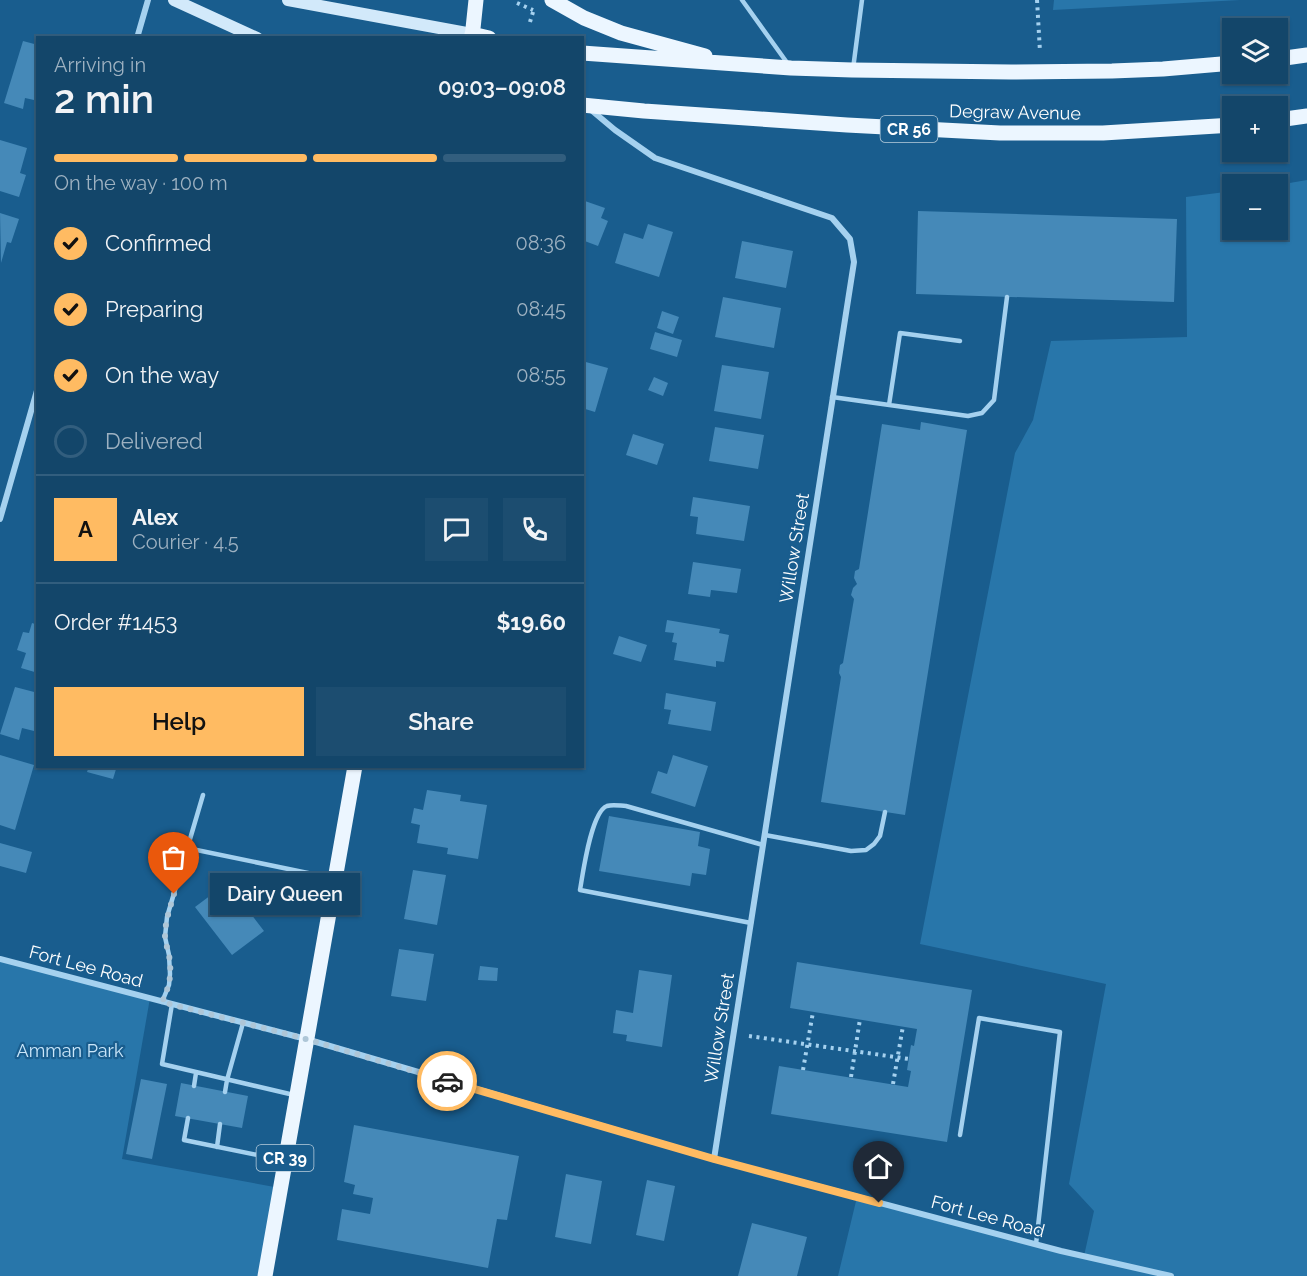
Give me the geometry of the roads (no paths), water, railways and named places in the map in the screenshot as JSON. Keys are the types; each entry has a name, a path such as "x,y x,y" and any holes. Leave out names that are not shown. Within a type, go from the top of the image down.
{"main road":[{"path":"174,0 253,36"},
{"path":"288,0 472,36 477,0"},
{"path":"552,0 584,18 621,33 739,65"},
{"path":"584,53 791,69 1000,72 1163,69 1222,64"},
{"path":"1288,58 1307,55"},
{"name":"Degraw Avenue","path":"584,105 644,111 990,133 1103,133 1222,126"},
{"path":"1288,119 1307,116"},
{"name":"CR 39","path":"265,1276 355,768"}],"street":[{"path":"138,36 147,0"},
{"name":"Willow Street","path":"584,105 655,158 832,218 849,239 854,262 714,1159"},
{"path":"0,519 36,394"},
{"name":"Fort Lee Road","path":"0,959 306,1039 714,1159 1061,1251 1171,1276"}],"lane":[{"path":"742,0 791,69"},
{"path":"852,70 862,0"},
{"path":"832,397 969,417 982,412 994,400 1007,297"},
{"path":"890,405 900,333 960,341"},
{"path":"162,1002 170,986 169,955 165,936 167,917 203,795"},
{"path":"751,923 580,890 592,828 600,812 607,806 626,806 763,844"},
{"path":"765,835 851,851 866,850 880,836 885,812"},
{"path":"187,848 335,879"},
{"path":"172,1004 162,1064 296,1095"},
{"path":"960,1135 979,1018 1060,1032 1036,1244"},
{"path":"225,1092 243,1023"},
{"path":"194,1086 196,1073"},
{"path":"188,1118 184,1140 285,1160"},
{"path":"217,1147 220,1124"}],"place":[{"name":"Dairy Queen","path":"174,894"}],"park label":[{"name":"Amman Park","path":"70,1050"}]}
